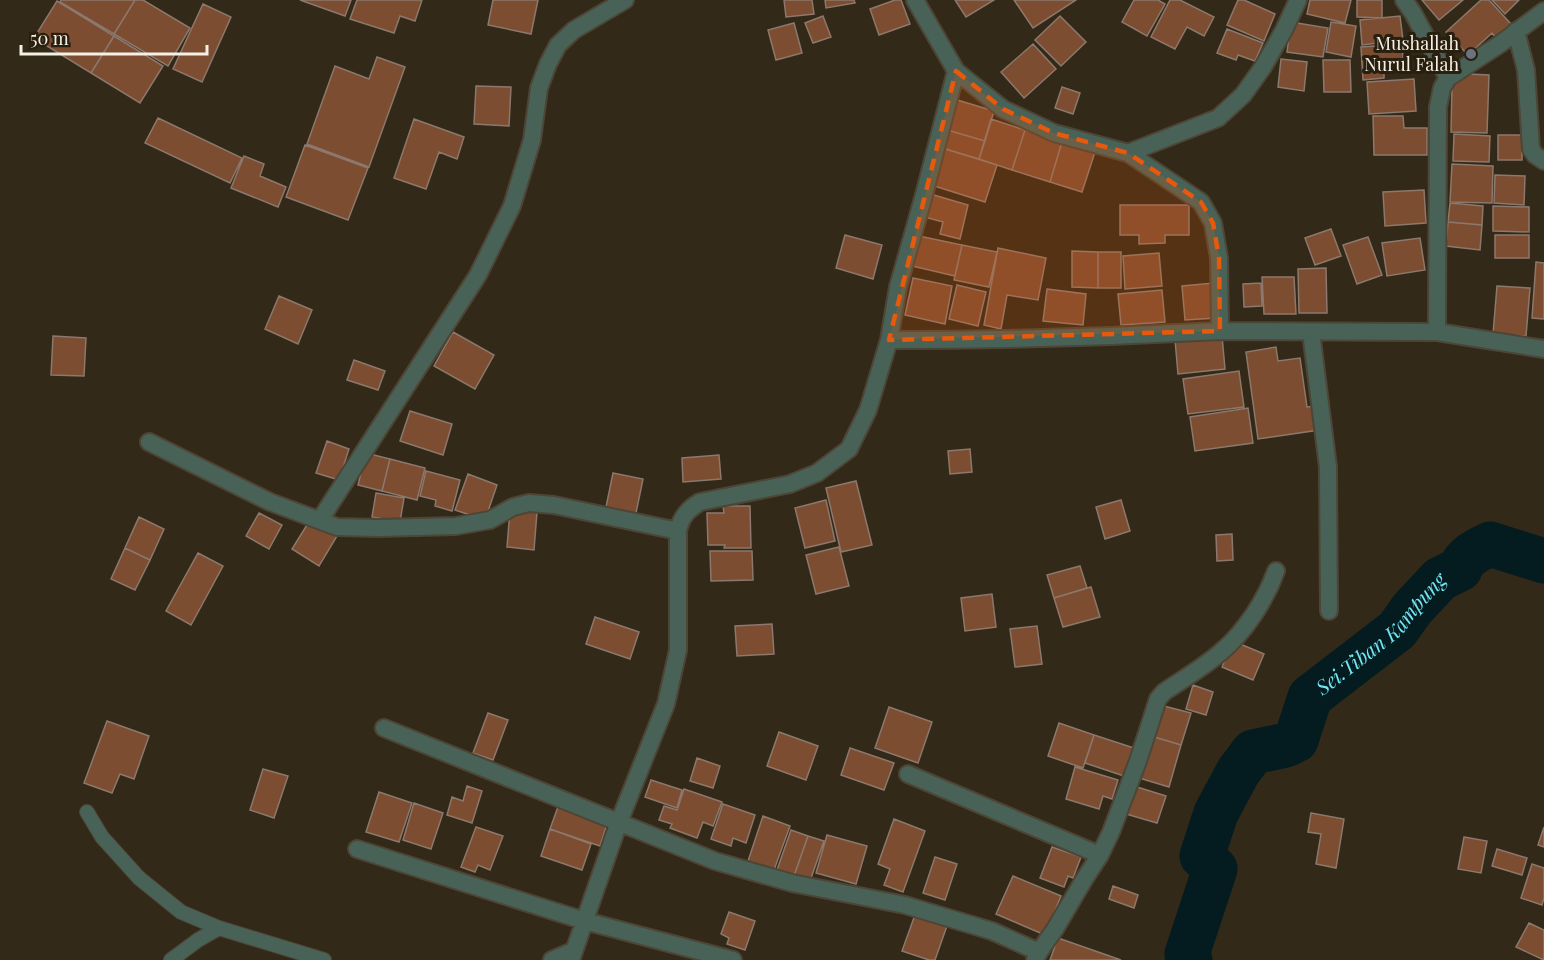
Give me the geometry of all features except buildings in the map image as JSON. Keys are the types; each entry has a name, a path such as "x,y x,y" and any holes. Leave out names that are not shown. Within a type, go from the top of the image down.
{"street":[{"path":"320,520 478,275 512,206 532,140 539,88 558,45 574,30 625,0"},
{"path":"915,0 956,71 1003,109 1054,133 1128,153 1201,202 1213,223 1219,258 1220,331"},
{"path":"1128,153 1218,118 1243,95 1263,67 1298,0"},
{"path":"1404,0 1448,78"},
{"path":"1437,332 1438,107 1442,88 1448,78 1500,44 1544,11"},
{"path":"1516,31 1526,70 1531,149 1544,161"},
{"path":"552,960 572,956 619,822 666,704 678,650 678,531 680,522 691,507 700,502 790,484 816,473 849,449 868,410 889,340 898,287 956,71"},
{"path":"889,340 1002,340 1220,331 1437,332 1544,349"},
{"path":"1311,332 1328,467 1329,611"},
{"path":"149,442 270,502 337,527 456,526 489,520 513,507 529,503 555,505 678,531"},
{"path":"384,728 715,861 792,883 905,905 992,931 1037,956 1100,855 1111,832 1138,761 1158,699 1164,692 1222,652 1241,631 1260,604 1270,588 1276,571"},
{"path":"908,774 1100,855"},
{"path":"357,849 585,921 733,960"}],"lane":[{"path":"87,812 102,837 139,878 181,912 219,928 324,960"},
{"path":"171,960 219,928"}],"highlighted area":[{"path":"956,71 1003,109 1054,133 1128,153 1201,202 1213,223 1219,258 1220,331 889,340"}],"waterway":[{"name":"Sei.Tiban Kampung","path":"1190,960 1187,954 1215,869 1202,856 1216,813 1238,772 1253,752 1286,745 1296,740 1310,697 1397,630 1412,609 1440,579 1460,569 1472,554 1490,544 1544,561"}],"place":[{"name":"Mushallah Nurul Falah","path":"1471,54"}]}
